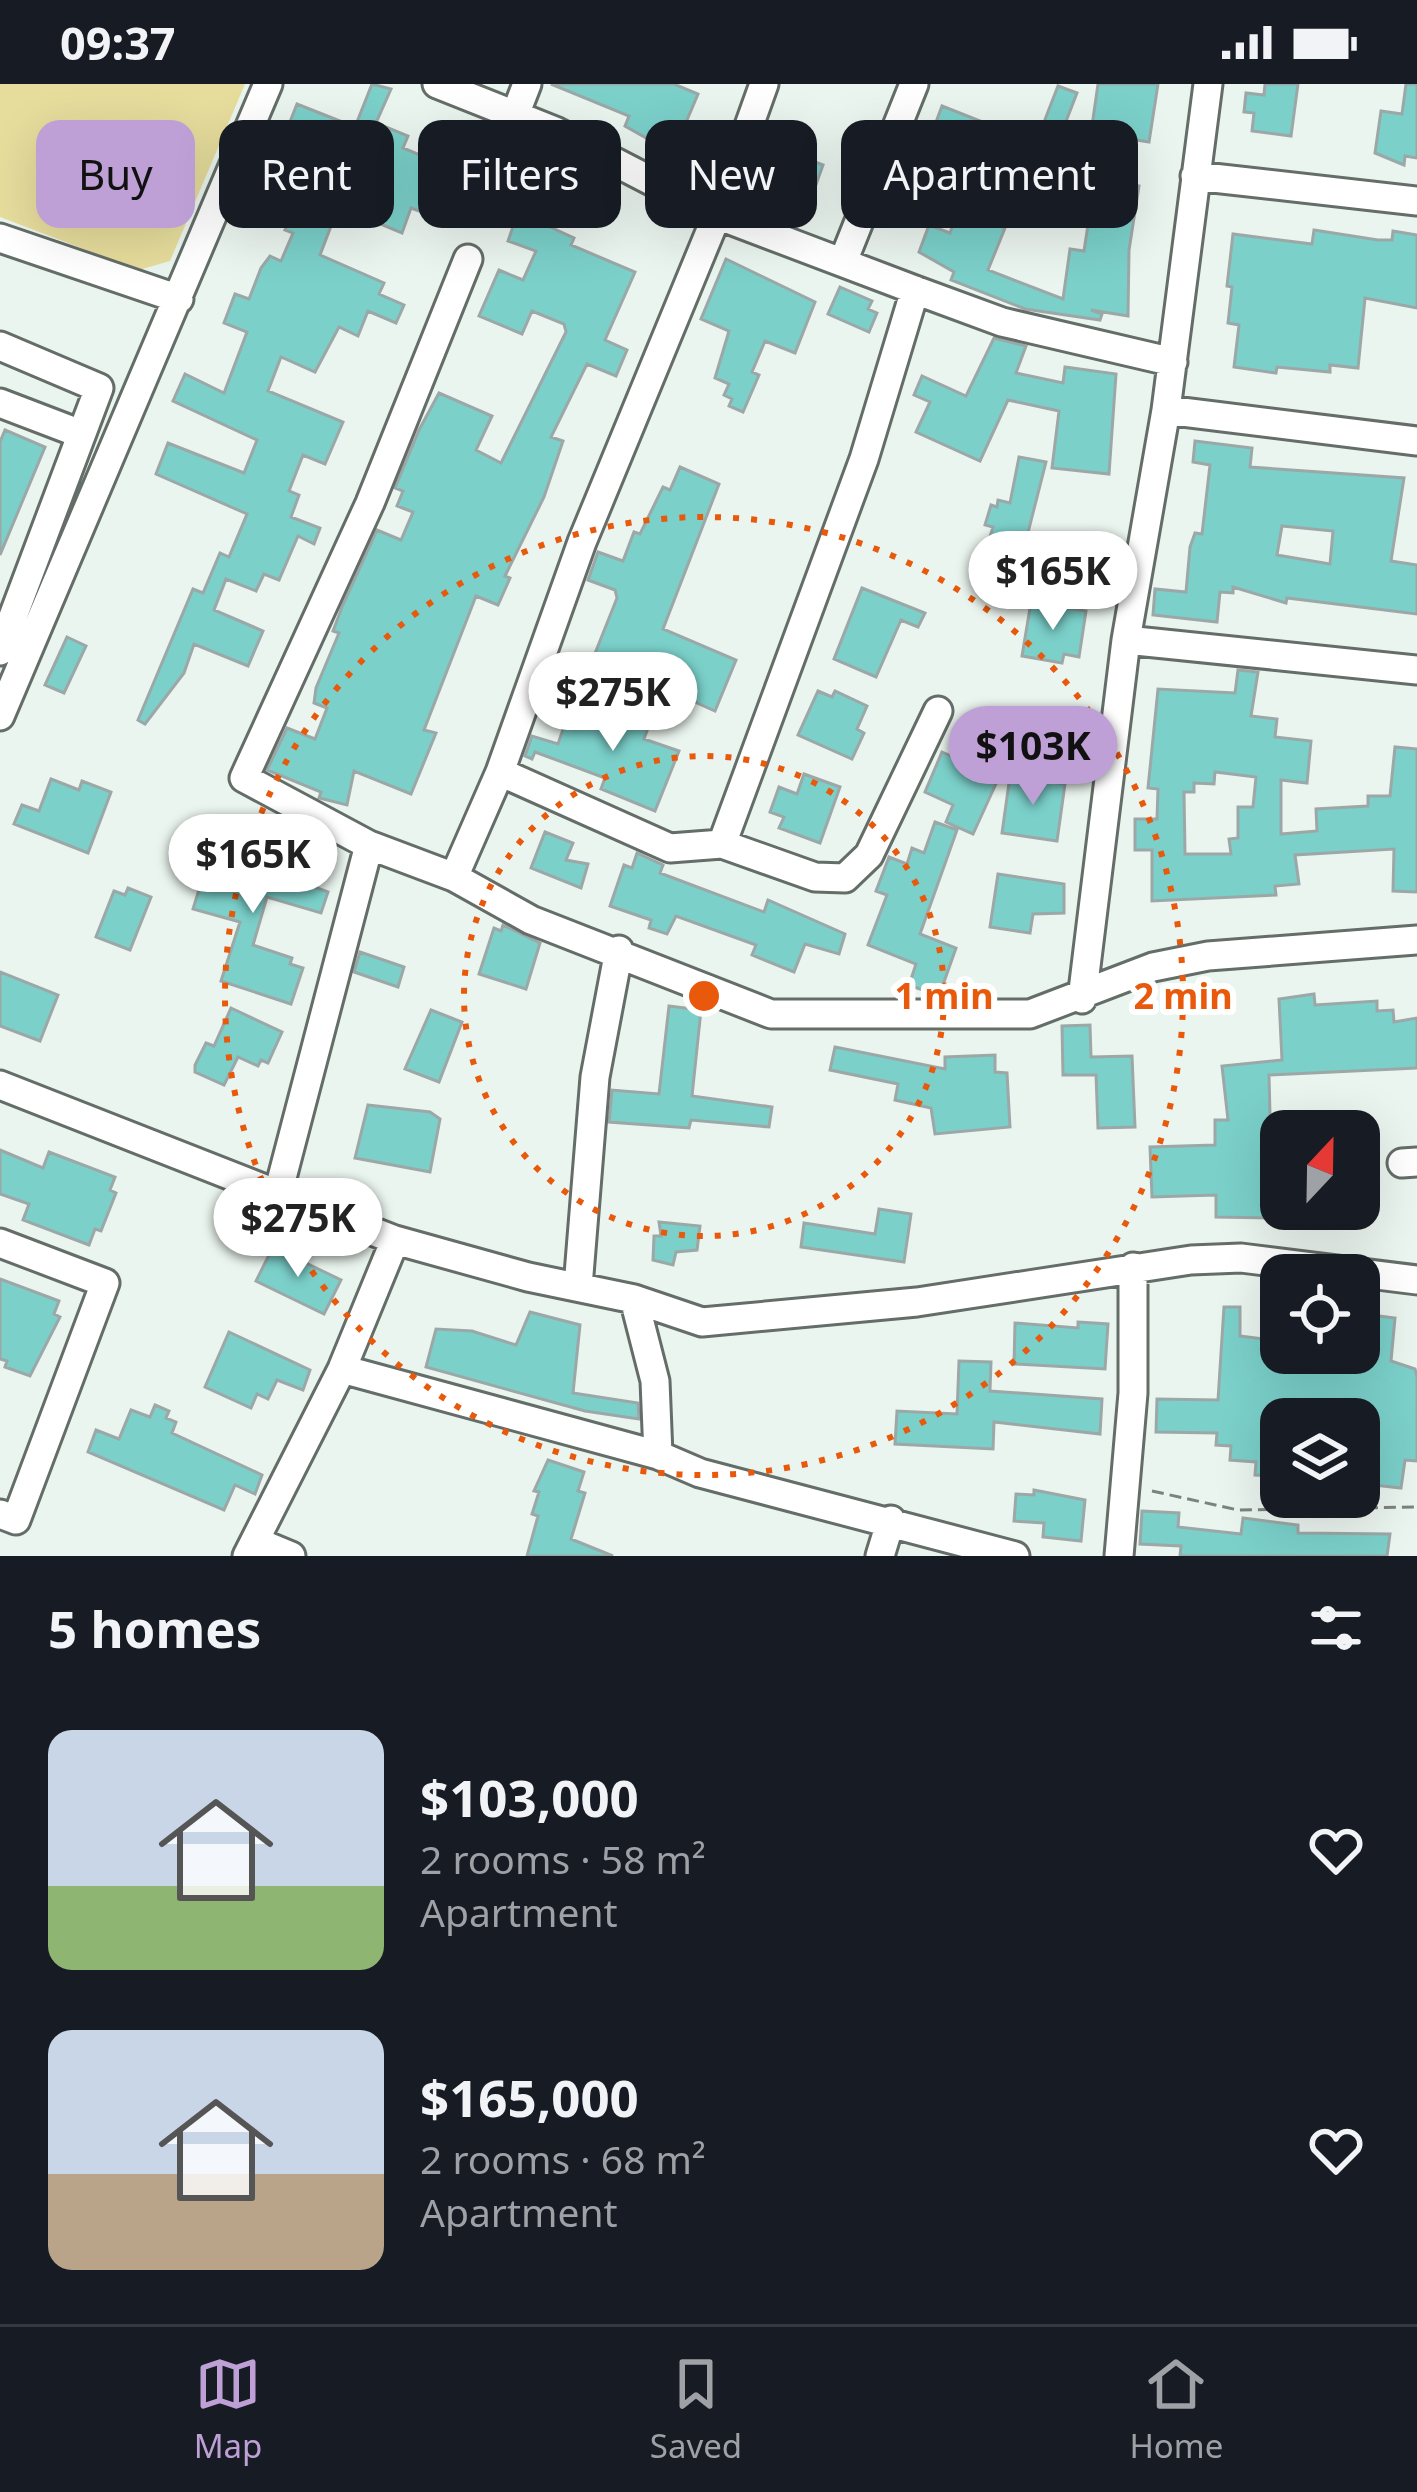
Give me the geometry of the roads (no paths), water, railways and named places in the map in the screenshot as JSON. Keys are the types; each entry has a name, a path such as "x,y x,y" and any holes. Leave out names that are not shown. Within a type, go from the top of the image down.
{"street":[{"path":"0,716 268,84"},
{"path":"437,84 515,115 645,179"},
{"path":"515,115 527,84"},
{"path":"751,120 764,84"},
{"path":"844,259 914,84"},
{"path":"1082,999 1126,640 1166,410 1208,84"},
{"path":"1195,176 1417,201"},
{"path":"454,877 500,772 582,542 711,228"},
{"path":"757,228 1002,322 1173,362"},
{"path":"0,238 179,299"},
{"path":"468,259 370,503 244,778 369,845 454,877 531,920 619,950 770,1013 1030,1014 1082,999 1153,968 1208,956 1417,940"},
{"path":"722,844 863,459 915,290"},
{"path":"0,346 96,382 99,388 0,651"},
{"path":"0,403 81,434"},
{"path":"1166,410 1417,441"},
{"path":"1126,640 1417,670"},
{"path":"500,772 670,848 722,844 815,878 845,878 869,856 938,711"},
{"path":"278,1196 369,845"},
{"path":"578,1287 596,1078 619,950"},
{"path":"0,1085 395,1240 634,1299 702,1322 917,1302 1133,1267 1240,1258 1417,1280"},
{"path":"291,1556 251,1549 342,1369 395,1240"},
{"path":"0,1243 104,1283 16,1520 0,1514"},
{"path":"1119,1556 1126,1486 1133,1267"},
{"path":"634,1299 655,1381 658,1455"},
{"path":"342,1369 658,1455 700,1473 1016,1556"},
{"path":"880,1556 891,1520"}]}
